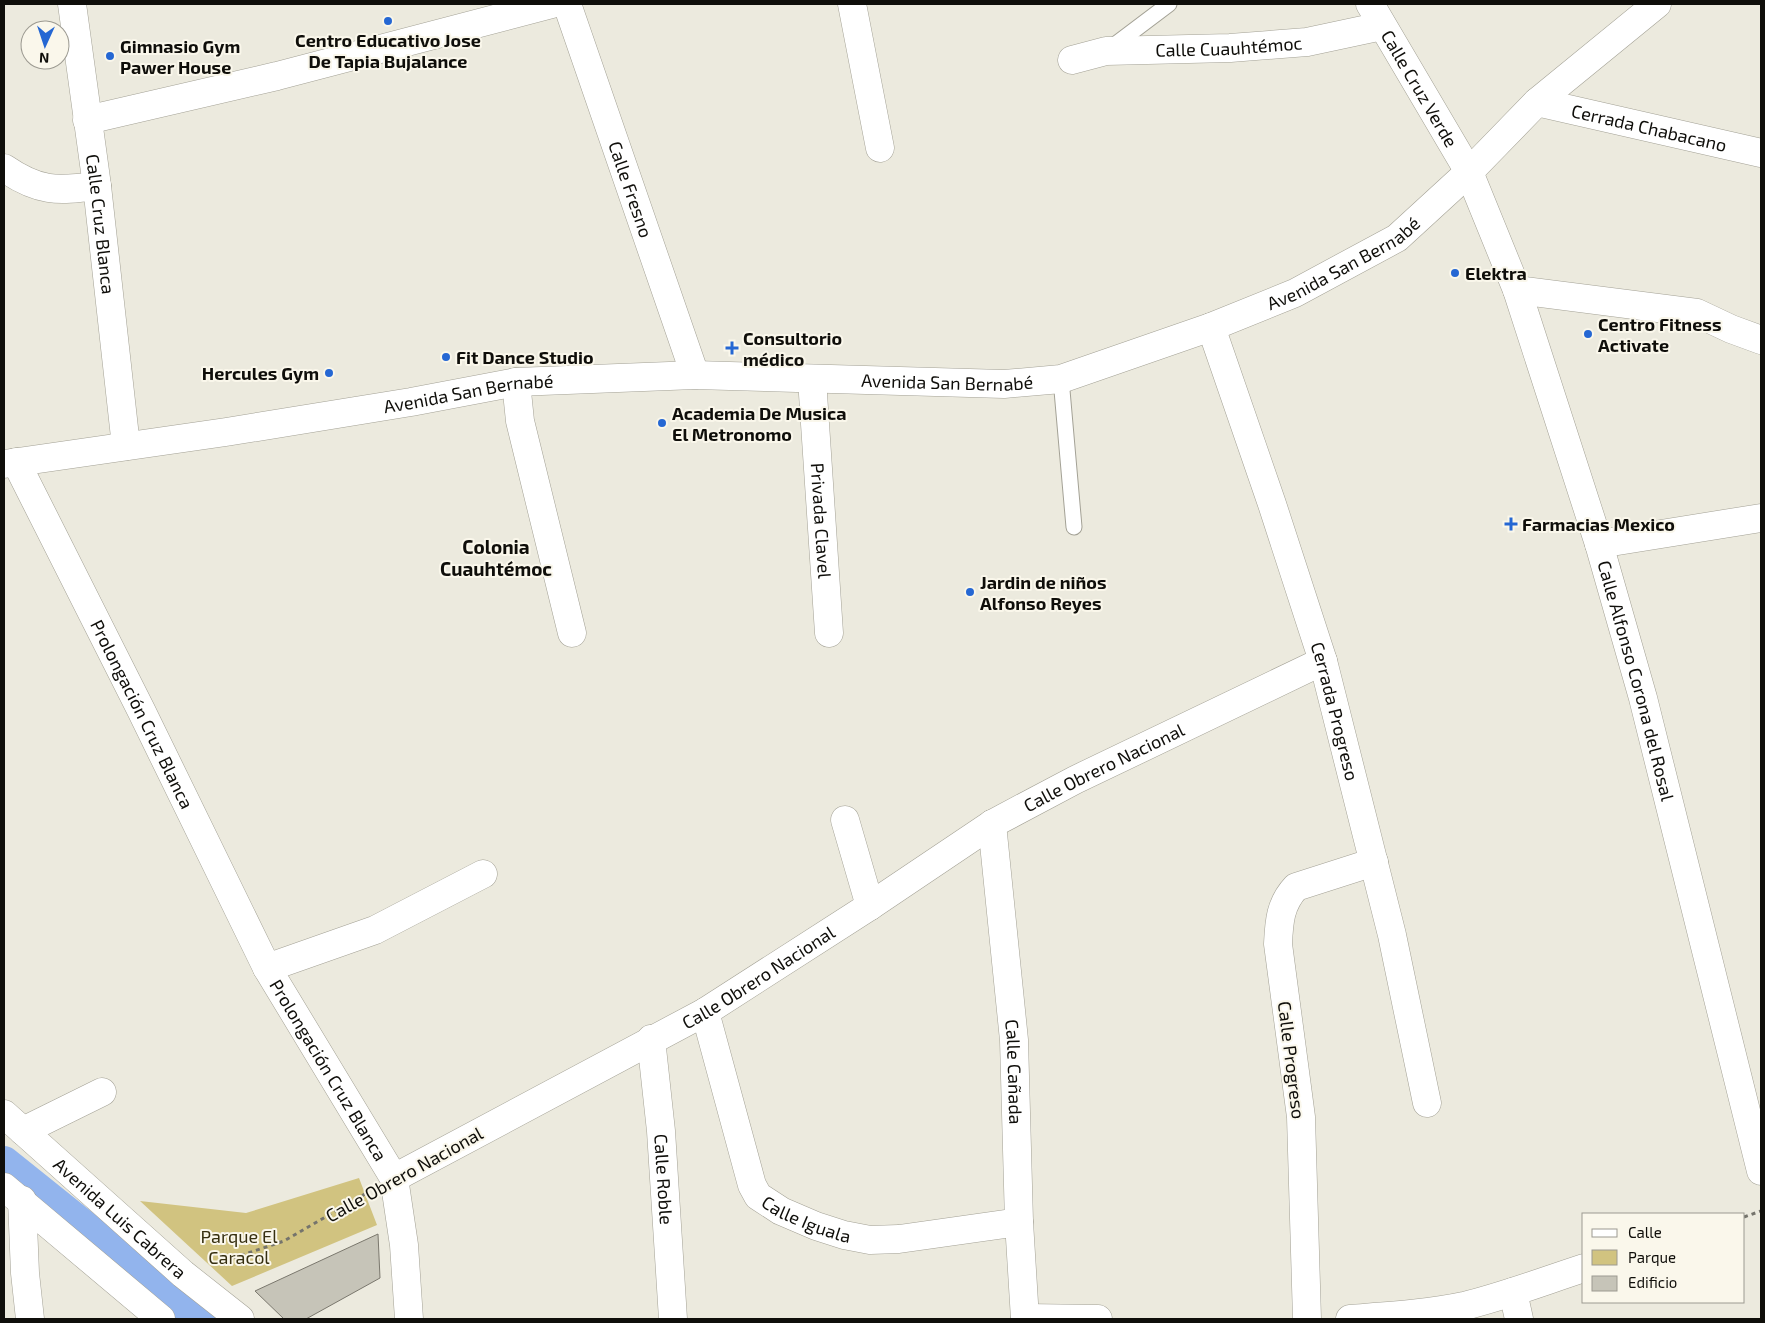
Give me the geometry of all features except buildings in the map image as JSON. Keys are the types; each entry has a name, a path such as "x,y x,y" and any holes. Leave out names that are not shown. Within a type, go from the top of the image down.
{"street":[{"name":"Calle Cruz Blanca","path":"72,4 97,186 126,446"},
{"path":"88,120 277,76 552,4"},
{"name":"Calle Fresno","path":"568,4 696,375"},
{"path":"852,4 880,148"},
{"name":"Avenida San Bernabé","path":"10,463 411,402 516,382 696,375 1004,384 1061,379 1211,327 1295,293 1397,238 1469,172 1537,102 1657,4"},
{"name":"Calle Cuauhtémoc","path":"1072,60 1106,51 1263,46 1307,42 1376,15"},
{"name":"Calle Cruz Verde","path":"1376,15 1469,172"},
{"name":"Cerrada Chabacano","path":"1537,102 1761,153"},
{"path":"4,168 30,183 46,188 62,190 97,186"},
{"name":"Calle Alfonso Corona del Rosal","path":"1469,172 1517,290 1599,544 1643,698 1761,1171"},
{"path":"1517,290 1697,313 1730,329 1761,340"},
{"name":"Cerrada Progreso","path":"1211,327 1323,660 1392,935 1427,1103"},
{"name":"Privada Clavel","path":"812,379 829,633"},
{"path":"516,382 520,420 572,633"},
{"name":"Prolongación Cruz Blanca","path":"10,463 136,701 267,968 394,1178 404,1245 410,1319"},
{"path":"1599,544 1761,518"},
{"name":"Calle Obrero Nacional","path":"394,1178 651,1039 705,1012 870,906 992,824 1075,780 1323,660"},
{"path":"845,820 870,906"},
{"name":"Calle Cañada","path":"992,824 1014,1040 1025,1319"},
{"name":"Calle Progreso","path":"1306,1319 1301,1117 1278,944 1281,911 1296,887 1374,862"},
{"name":"Prolongación Cruz Blanca","path":"267,968 376,930 483,874"},
{"name":"Calle Iguala","path":"705,1012 752,1185 758,1196 766,1202 816,1226 844,1235 870,1240 899,1239 1020,1222"},
{"name":"Calle Roble","path":"651,1039 661,1131 673,1319"},
{"path":"13,1123 102,1092"},
{"name":"Avenida Luis Cabrera","path":"13,1123 183,1274 240,1319"},
{"path":"13,1193 14,1276 30,1319"},
{"path":"13,1193 161,1319"},
{"path":"1350,1319 1409,1315 1463,1306 1513,1292 1582,1269"},
{"path":"1513,1292 1519,1319"},
{"path":"1025,1319 1098,1319"}],"lane":[{"path":"1106,51 1169,4"},
{"path":"1061,379 1074,528"}],"path":[{"name":"Calle Obrero Nacional","path":"183,1274 284,1241 394,1178"},
{"path":"1745,1217 1761,1211"}],"green space":[{"name":"Parque El Caracol","path":"359,1178 377,1225 232,1286 140,1201 246,1213"}],"waterway":[{"path":"4,1162 200,1319"}],"place":[{"name":"Centro Educativo Jose De Tapia Bujalance","path":"388,21"},
{"name":"Gimnasio Gym Pawer House","path":"110,56"},
{"name":"Elektra","path":"1455,273"},
{"name":"Centro Fitness Activate","path":"1588,334"},
{"name":"Consultorio médico","path":"732,348"},
{"name":"Fit Dance Studio","path":"446,357"},
{"name":"Hercules Gym","path":"329,373"},
{"name":"Academia De Musica El Metronomo","path":"662,423"},
{"name":"Farmacias Mexico","path":"1511,524"},
{"name":"Jardin de niños Alfonso Reyes","path":"970,592"}],"district":[{"name":"Colonia Cuauhtémoc","path":"496,557"}]}
